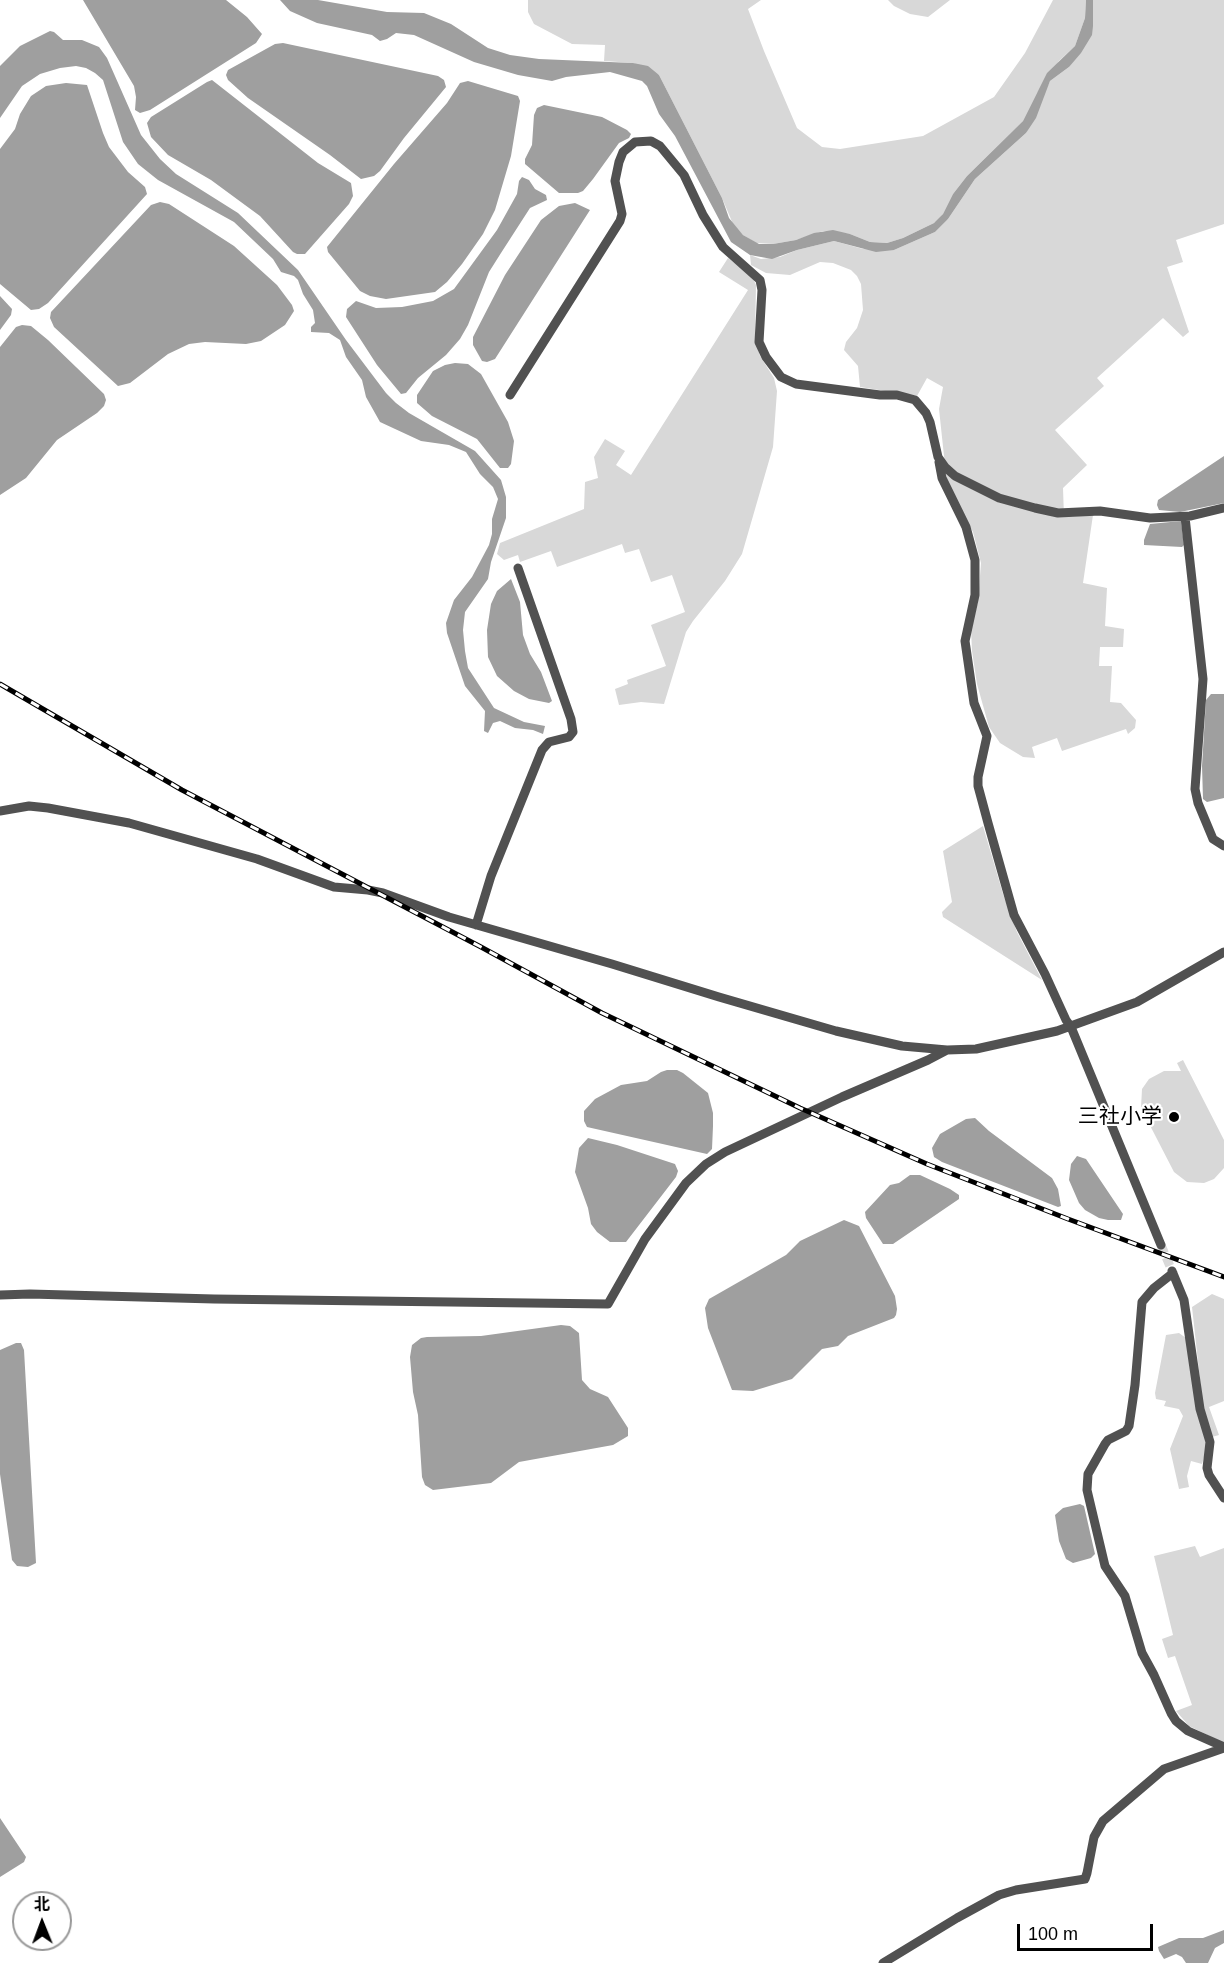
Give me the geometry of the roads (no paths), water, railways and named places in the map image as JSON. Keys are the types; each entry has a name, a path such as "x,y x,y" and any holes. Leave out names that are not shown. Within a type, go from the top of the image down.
{"street":[{"path":"510,395 620,221 622,214 615,181 619,162 630,145 645,140 660,146 684,175 703,215 723,247 758,277 762,290 759,342 765,357 781,377 796,384 879,395 897,395 915,400 926,413 942,478 966,527 975,560 975,595 965,641 974,703 987,736 978,786 1014,915 1071,1027 1161,1245"},
{"path":"939,460 952,474 999,498 1045,512 1100,511 1150,518 1185,517 1224,508"},
{"path":"1185,517 1203,679 1195,789 1213,839 1224,846"},
{"path":"476,925 491,876 542,750 549,742 569,737 573,732 568,708 518,568"},
{"path":"0,811 29,806 129,823 257,859 334,888 383,893 440,915 836,1031 902,1046 947,1050 975,1049 1038,1037 1137,1002 1224,952"},
{"path":"0,1295 608,1304 645,1239 686,1183 706,1164 725,1152 947,1050"},
{"path":"1224,1498 1207,1468 1210,1442 1200,1409 1184,1300 1172,1272 1142,1302 1129,1426 1126,1431 1104,1444 1088,1474 1087,1490 1106,1566 1125,1596 1142,1653 1171,1713 1176,1722 1188,1731 1224,1747"},
{"path":"883,1963 999,1895 1016,1890 1085,1879 1088,1874 1094,1838 1103,1821 1164,1769 1224,1747"}],"tunnel":[{"path":"1161,1245 1172,1271"}],"railway":[{"path":"0,684 182,790 602,1013 800,1108 927,1164 1224,1277"}],"place":[{"name":"三社小学","path":"1174,1117"}]}
